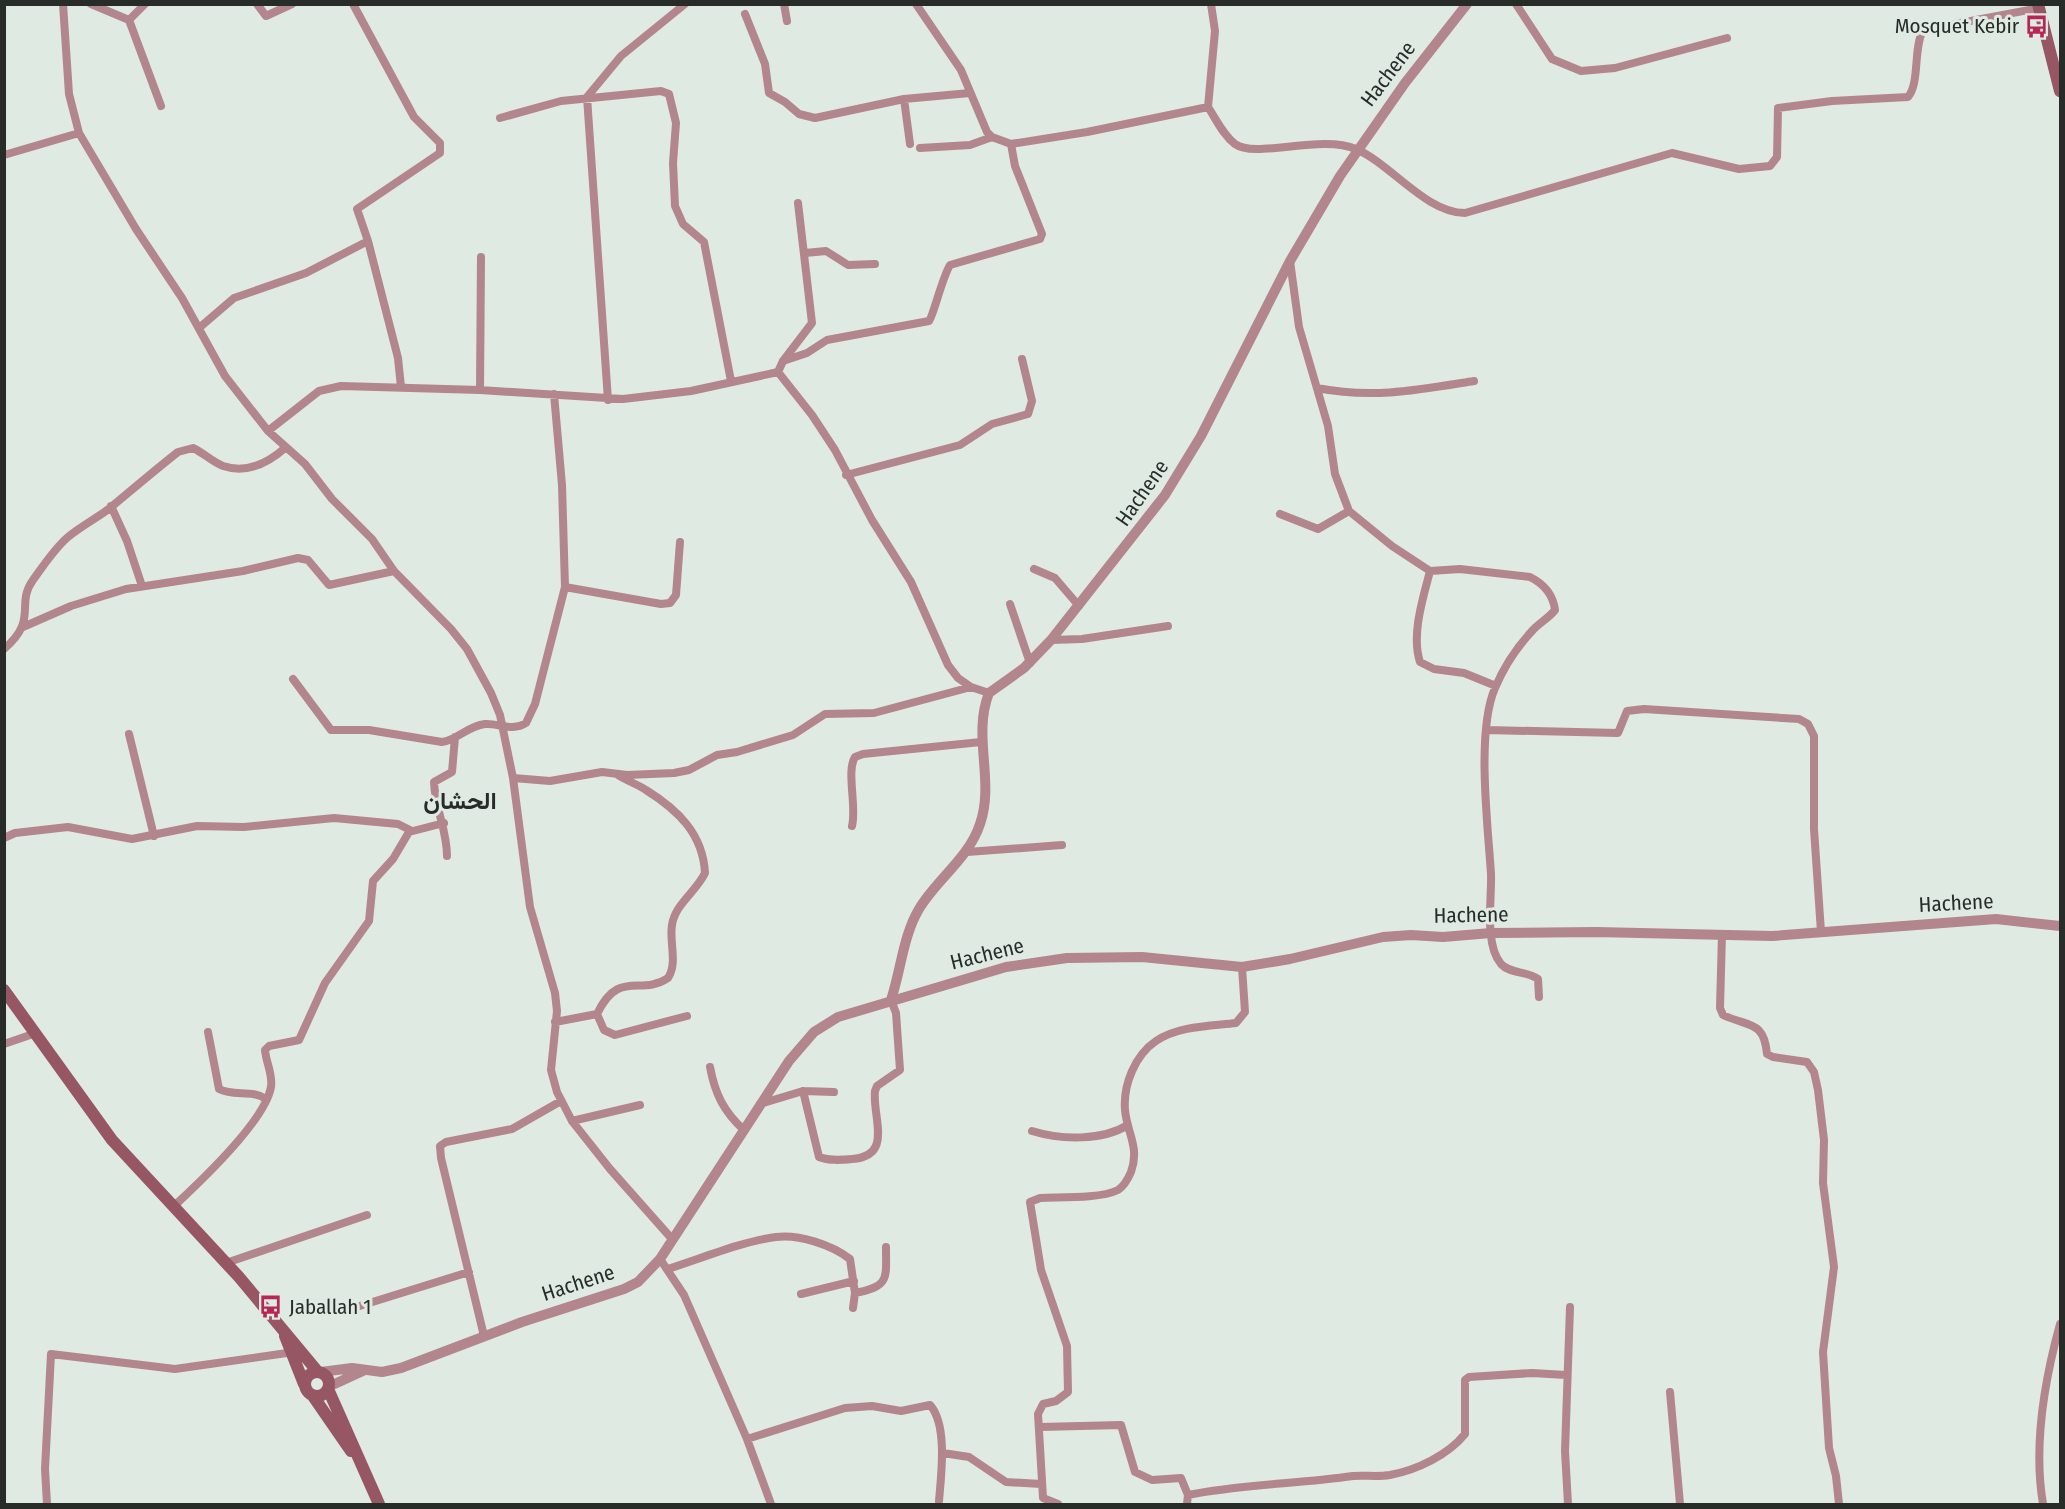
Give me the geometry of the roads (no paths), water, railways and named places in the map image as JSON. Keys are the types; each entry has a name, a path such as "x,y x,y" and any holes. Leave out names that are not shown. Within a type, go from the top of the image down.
{"main road":[{"path":"2038,6 2061,91"},
{"path":"4,990 112,1140 226,1263 283,1332 295,1352 307,1391 314,1396 358,1459"},
{"path":"295,1352 328,1378 328,1388 379,1504"},
{"path":"304,1384 307,1376 320,1372"},
{"path":"314,1396 319,1396 328,1388"}],"street":[{"path":"63,4 69,94 79,133 199,328 225,376 267,431 305,464 332,499 372,539 394,571 451,629 467,649 491,693 502,727 513,778 530,907 555,993 551,1071 561,1101 572,1121 610,1169 672,1239"},
{"path":"91,4 129,20 161,106"},
{"path":"129,20 145,4"},
{"path":"257,4 266,16 292,4"},
{"path":"353,4 414,117 442,148 433,159 357,209 368,241 398,358 401,387"},
{"path":"608,399 587,97 621,56 685,4"},
{"path":"784,4 787,21"},
{"path":"916,4 961,70 987,132 992,137 1011,144 1087,132 1208,107"},
{"path":"1211,4 1215,31 1208,107 1221,128 1241,148 1264,149 1321,143 1357,149 1444,209 1456,213 1475,212 1672,153 1739,169 1770,166 1777,158 1778,108 1832,100 1908,97 1914,89 1918,44 1923,30 2038,6"},
{"name":"Hachene","path":"989,693 1030,663 1140,531 1186,463 1290,261 1357,149 1467,4"},
{"path":"1516,4 1552,59 1581,71 1615,68 1727,38"},
{"path":"745,14 765,64 769,93 785,102 799,114 815,118 904,99 970,93"},
{"path":"500,118 587,97 661,91 669,94 676,123 673,164 675,206 683,224 704,242 731,381"},
{"path":"904,99 910,144"},
{"path":"4,155 79,133"},
{"path":"920,148 970,145 992,137"},
{"path":"783,361 807,353 827,340 929,321 933,317 938,290 950,265 1040,240 1042,234 1013,160 1011,144"},
{"path":"778,372 783,361 812,323 798,203"},
{"path":"199,328 234,298 306,273 368,241"},
{"path":"805,253 826,251 848,266 875,264"},
{"path":"480,390 481,257"},
{"path":"1290,261 1299,327 1328,426 1335,474 1349,511 1392,546 1431,571 1460,569 1530,577 1540,582 1550,592 1555,610 1533,629 1517,649 1496,686 1489,705 1485,783 1491,877 1491,933 1502,966 1538,979 1539,997"},
{"path":"846,475 960,445 992,424 1028,414 1032,401 1022,358"},
{"path":"267,431 319,391 354,385 554,394 608,399 664,395 778,372"},
{"path":"778,372 824,433 846,475 911,582 948,665 958,678 971,687 989,693 984,709 981,742 985,804 977,832 967,852 929,895 914,920 891,1000 896,1012 900,1070 877,1086 875,1091 879,1129 873,1152 867,1157 853,1160 819,1157 803,1091"},
{"path":"1317,388 1357,394 1388,394 1474,381"},
{"path":"293,679 329,729 369,730 442,742 478,725 487,723 502,727 522,726 530,718 565,587 562,485 554,394"},
{"path":"4,649 23,627 27,614 25,595 32,581 66,539 184,449 197,450 223,466 241,468 266,463 285,448"},
{"path":"111,506 128,541 142,586"},
{"path":"1280,514 1318,529 1349,511"},
{"path":"565,587 661,604 670,603 676,595 680,542"},
{"path":"23,627 71,606 142,586 225,574 302,558 308,560 328,585 394,571"},
{"path":"1034,569 1056,578 1079,606"},
{"path":"1431,571 1419,619 1417,654 1420,662 1434,669 1464,673 1496,686"},
{"path":"1010,604 1030,663"},
{"path":"1051,640 1082,639 1168,626"},
{"path":"513,778 550,781 602,772 627,775 683,772 717,755 737,752 793,735 825,714 874,713 971,687"},
{"path":"1487,730 1618,733 1627,711 1644,709 1799,720 1808,724 1814,736 1814,829 1821,932"},
{"path":"129,734 153,836"},
{"path":"447,856 444,823 439,817 434,782 453,772 455,737"},
{"path":"852,826 855,810 852,765 855,758 863,754 981,742"},
{"path":"615,773 645,789 686,820 697,839 705,873 699,886 675,914 671,926 672,968 668,978 614,990 602,1001 597,1014 604,1030 615,1035 687,1016"},
{"path":"4,838 15,833 68,827 132,839 197,826 244,826 334,818 398,824 412,831"},
{"path":"173,1207 234,1146 266,1100 271,1085 265,1050 269,1046 299,1040 325,983 369,921 373,881 393,859 406,835 412,831 444,823"},
{"path":"967,852 1062,845"},
{"name":"Hachene","path":"320,1372 352,1368 382,1372 401,1368 484,1336 624,1289 638,1282 660,1259 789,1061 814,1032 838,1017 1006,967 1067,958 1134,956 1242,967 1290,959 1383,937 1443,937 1491,933 1772,936 1996,919 2061,926"},
{"path":"1722,934 1720,1008 1723,1015 1760,1029 1766,1039 1767,1054 1807,1062 1814,1072 1816,1081 1824,1140 1823,1183 1834,1267 1823,1352 1829,1448 1836,1476 1839,1504"},
{"path":"1058,1504 1043,1498 1038,1414 1040,1406 1065,1396 1068,1392 1070,1372 1067,1346 1041,1270 1030,1202 1040,1198 1108,1193 1122,1187 1129,1178 1135,1158 1135,1142 1125,1110 1128,1079 1145,1050 1156,1041 1175,1032 1236,1023 1242,1018 1245,1012 1242,967"},
{"path":"555,1022 597,1014"},
{"path":"208,1032 219,1089 227,1093 256,1094 266,1100"},
{"path":"4,1044 36,1034"},
{"path":"710,1067 718,1099 733,1120 744,1130"},
{"path":"760,1104 803,1091 834,1092"},
{"path":"484,1336 440,1146 446,1142 512,1129 561,1101"},
{"path":"572,1121 640,1105"},
{"path":"1032,1131 1051,1137 1097,1135 1115,1133 1128,1125"},
{"path":"226,1263 367,1215"},
{"path":"668,1269 778,1236 817,1243 844,1254 850,1259 855,1293 853,1308"},
{"path":"855,1293 882,1284 886,1276 886,1247"},
{"path":"660,1259 684,1295 747,1438 771,1504"},
{"path":"350,1309 470,1272"},
{"path":"801,1294 854,1281"},
{"path":"1568,1504 1566,1374 1570,1307"},
{"path":"2043,1504 2037,1462 2050,1369 2061,1324"},
{"path":"47,1504 45,1469 51,1354 175,1369 295,1352"},
{"path":"328,1388 365,1370"},
{"path":"1040,1427 1121,1425 1135,1472 1152,1480 1181,1478 1187,1500 1244,1486 1300,1483 1401,1472 1423,1464 1448,1450 1465,1434 1463,1393 1464,1380 1469,1377 1566,1374"},
{"path":"1670,1392 1680,1504"},
{"path":"747,1438 845,1408 872,1406 901,1411 930,1405 937,1423 943,1453 939,1501"},
{"path":"943,1453 969,1457 1006,1482 1041,1484"}],"place":[{"name":"Mosquet Kebir","path":"2037,26"},
{"name":"Jaballah 1","path":"271,1307"}],"district":[{"name":"الحشان","path":"460,801"}]}
